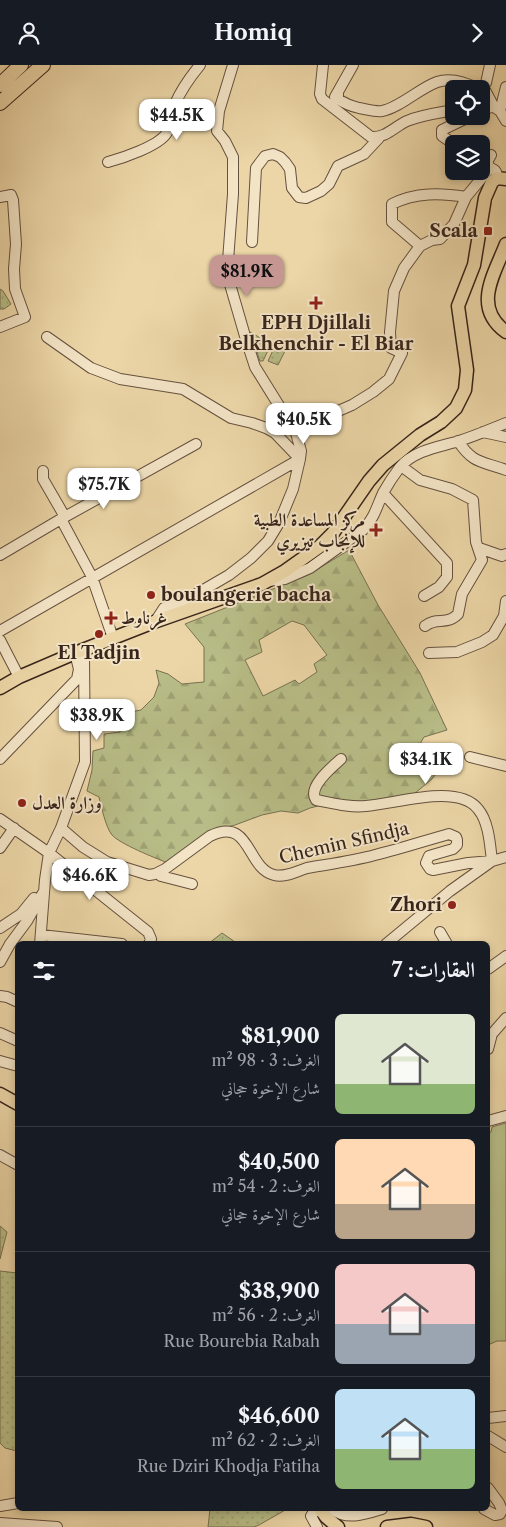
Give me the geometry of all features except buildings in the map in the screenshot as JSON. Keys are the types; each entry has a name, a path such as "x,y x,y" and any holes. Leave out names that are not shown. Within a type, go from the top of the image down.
{"highway":[{"path":"0,85 21,65"},
{"path":"0,103 43,65"}],"main road":[{"path":"0,688 19,677 78,652 267,581 285,571 319,547 341,523 369,481 383,465 420,435 441,422 456,408 465,390 467,370 458,305 474,265 485,198 492,182 492,167"},
{"path":"506,244 490,288 487,305 497,325 506,332"},
{"path":"0,1094 15,1102"},
{"path":"322,1511 338,1527"},
{"path":"387,1527 411,1524 426,1527"}],"street":[{"path":"108,162 125,157 162,139 168,132 175,105 187,82 200,65"},
{"path":"219,111 218,101 228,65"},
{"path":"154,622 164,608 186,600 229,575 251,558 268,541 293,489 300,459 301,451 296,433 255,367 227,274 233,194 233,157 225,141 217,131 219,111 233,65"},
{"path":"322,65 320,94 322,99 371,137 378,138"},
{"path":"353,65 334,98 336,103 350,115 354,124"},
{"path":"487,80 490,65"},
{"path":"338,93 338,99 347,105 382,111 391,108 436,82 459,81 486,89 494,107 491,108"},
{"path":"491,108 506,87"},
{"path":"491,108 506,121"},
{"path":"252,243 256,168 265,156 273,154 280,157 290,169 292,188 299,197 306,197 321,191 329,184 338,166 364,154 378,138 390,133 406,122 445,112"},
{"path":"445,138 442,136 442,130 452,125"},
{"path":"292,427 310,417 322,416 352,405 389,379 402,353 391,348 390,324 394,291 404,268 420,246 432,240 440,239 454,224 466,197 492,167"},
{"path":"420,246 392,222 392,204 402,199 440,193 466,197"},
{"path":"0,197 11,195 13,200 16,244 15,289 25,317 0,327"},
{"path":"47,337 91,369 120,379 183,389 231,418 266,428 275,433 300,459"},
{"path":"267,581 285,579 310,569 359,533 370,521 383,493 401,466 418,454 506,423"},
{"path":"483,432 506,437"},
{"path":"458,441 474,459 506,470"},
{"path":"0,555 196,444"},
{"path":"0,631 300,459"},
{"path":"401,466 420,480 452,489 473,500 476,542 482,559 462,594 458,614 450,620 430,622 425,626"},
{"path":"43,471 43,479 92,577 113,638"},
{"path":"383,493 447,563 447,577 439,587 424,596"},
{"path":"479,548 502,556 506,554"},
{"path":"429,653 457,652 494,635 504,616 506,601"},
{"path":"0,640 19,677"},
{"path":"73,941 41,939 49,853 61,828 85,762 81,674 84,658 78,652"},
{"path":"0,759 81,674"},
{"path":"470,757 506,766"},
{"path":"341,759 322,777 314,790 316,801 364,807 432,797 462,799 475,805 483,816 492,861 450,891 390,941"},
{"path":"0,819 49,853 148,933 150,941"},
{"path":"0,847 14,828"},
{"path":"61,828 106,862 143,873 160,873 161,876 192,884"},
{"name":"Chemin Sfindja","path":"160,873 210,836 227,831 239,835 264,870 275,875 283,875 375,855 449,834 457,838 457,845 453,849 429,856 426,863 430,869 492,861 506,857"},
{"path":"0,928 21,914 45,886"},
{"path":"0,961 27,921 45,886"},
{"path":"440,932 445,941"},
{"path":"490,968 506,956"},
{"path":"0,993 15,1000"},
{"path":"490,1034 506,1018"},
{"path":"0,1033 15,1040"},
{"path":"0,1061 15,1065"},
{"path":"490,1120 506,1116"},
{"path":"0,1155 15,1163"},
{"path":"490,1418 506,1416"},
{"path":"490,1437 506,1447"},
{"path":"490,1491 502,1508 500,1514"},
{"path":"0,1506 15,1504"},
{"path":"316,1511 313,1513 312,1517 317,1527"},
{"path":"335,1511 346,1515 364,1515 376,1511"},
{"path":"488,1511 495,1515 500,1514"},
{"path":"500,1514 506,1523"},
{"path":"0,1523 57,1527"}],"green space":[{"path":"0,289 11,304 4,309 0,309"},
{"path":"250,332 271,344 263,361 260,361"},
{"path":"275,346 285,351 278,365 268,361"},
{"path":"349,550 378,605 420,673 447,730 424,737 419,748 422,757 439,770 432,779 414,794 375,802 326,804 298,813 281,811 216,830 168,863 138,851 116,839 108,827 99,797 87,791 92,770 93,751 104,748 104,734 120,732 125,713 141,710 154,697 159,683 156,670 168,674 182,684 204,682 204,647 185,624 308,575","holes":["292,621 304,625 327,655 314,664 317,672 299,684 295,680 263,696 245,660 262,652 259,640"]},
{"path":"222,933 234,941 212,941"},
{"path":"506,1123 506,1341 497,1341 490,1344 490,1132 492,1127"},
{"path":"0,1226 7,1232 0,1259"},
{"path":"0,1271 15,1273 15,1450 5,1448 0,1443"},
{"path":"210,1511 284,1511 254,1527 208,1527"}],"place":[{"name":"Scala","path":"488,231"},
{"name":"EPH Djillali Belkhenchir - El Biar","path":"316,303"},
{"name":"مركز المساعدة الطبية للإنجاب تيزيري","path":"376,530"},
{"name":"boulangerie bacha","path":"151,595"},
{"name":"غرناوط","path":"111,618"},
{"name":"El Tadjin","path":"99,634"},
{"name":"وزارة العدل","path":"22,803"},
{"name":"Zhori","path":"452,905"}]}
